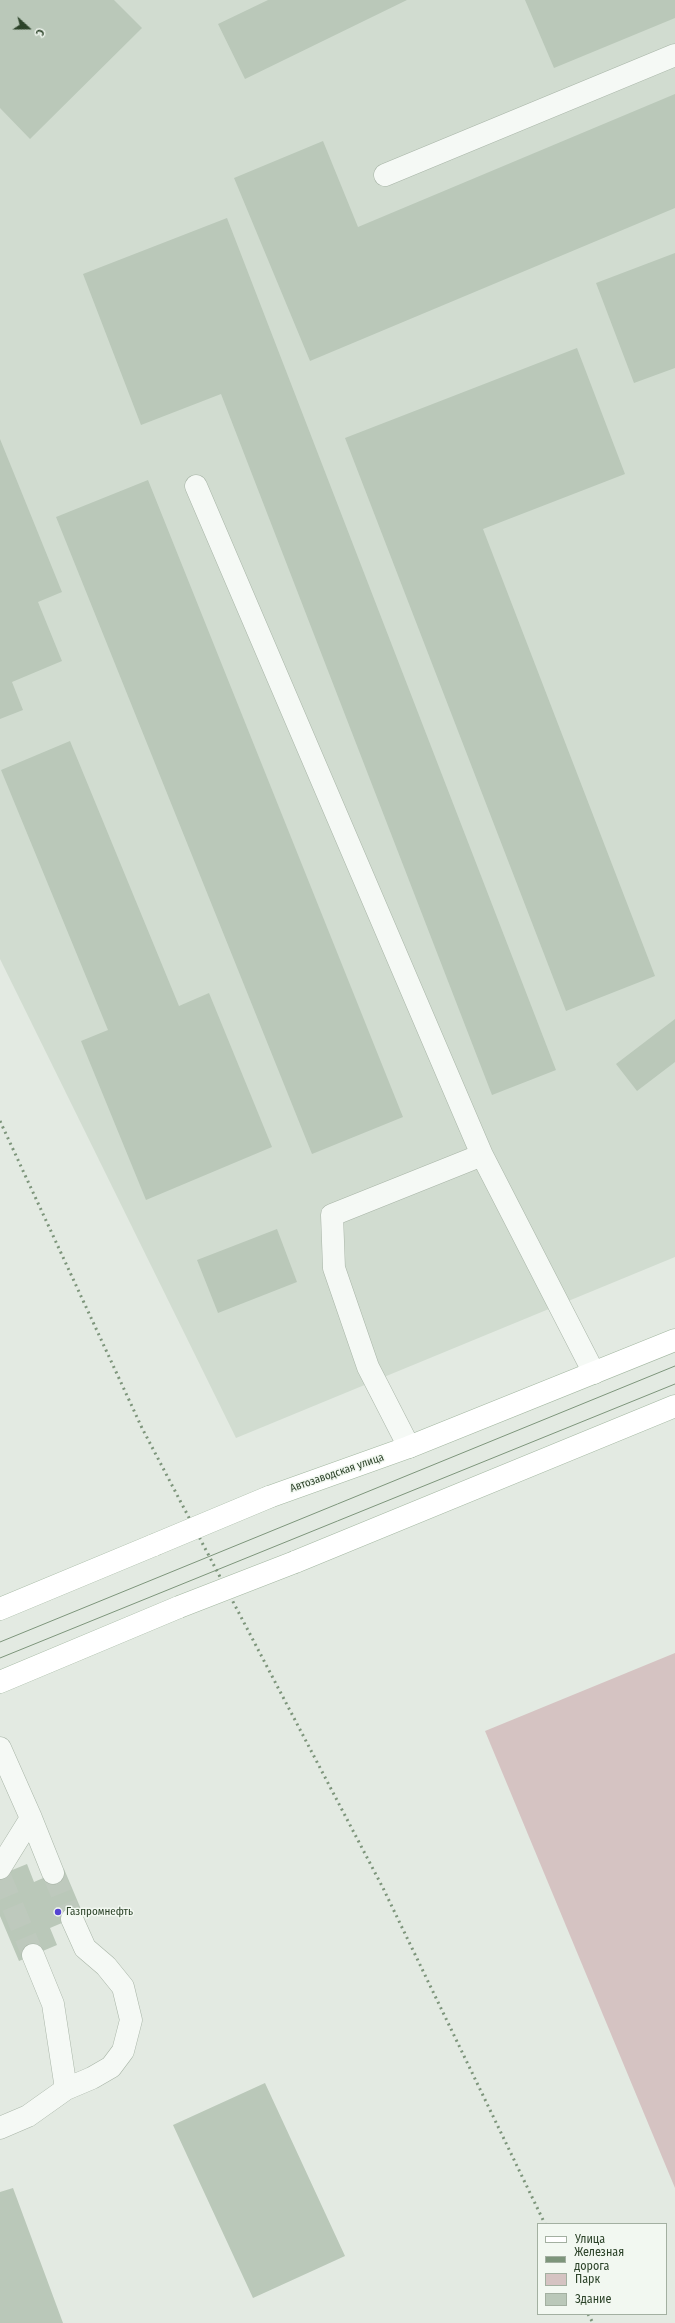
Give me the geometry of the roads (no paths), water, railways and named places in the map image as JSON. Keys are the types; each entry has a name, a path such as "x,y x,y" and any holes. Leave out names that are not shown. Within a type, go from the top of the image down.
{"main road":[{"name":"Автозаводская улица","path":"0,1609 269,1497 409,1448 675,1340"},
{"path":"0,1682 179,1607 295,1562 675,1406"}],"lane":[{"path":"385,175 675,55"},
{"path":"196,486 482,1155 594,1373"},
{"path":"409,1448 368,1367 334,1268 332,1215 482,1155"},
{"path":"0,1748 31,1818 53,1873"},
{"path":"0,1868 31,1818"},
{"path":"0,2128 28,2116 66,2089 92,2078 111,2067 123,2051 131,2020 123,1987 106,1966 85,1948 72,1919"},
{"path":"33,1955 53,2004 66,2089"}],"tunnel":[{"path":"53,1873 72,1919"},
{"path":"0,1876 33,1955"}],"tram line":[{"path":"0,1642 675,1366"},
{"path":"0,1658 675,1384"}],"railway":[{"path":"0,1121 142,1428 383,1888 545,2223"},
{"path":"589,2315 593,2323"}],"place":[{"name":"Газпромнефть","path":"58,1912"}]}
